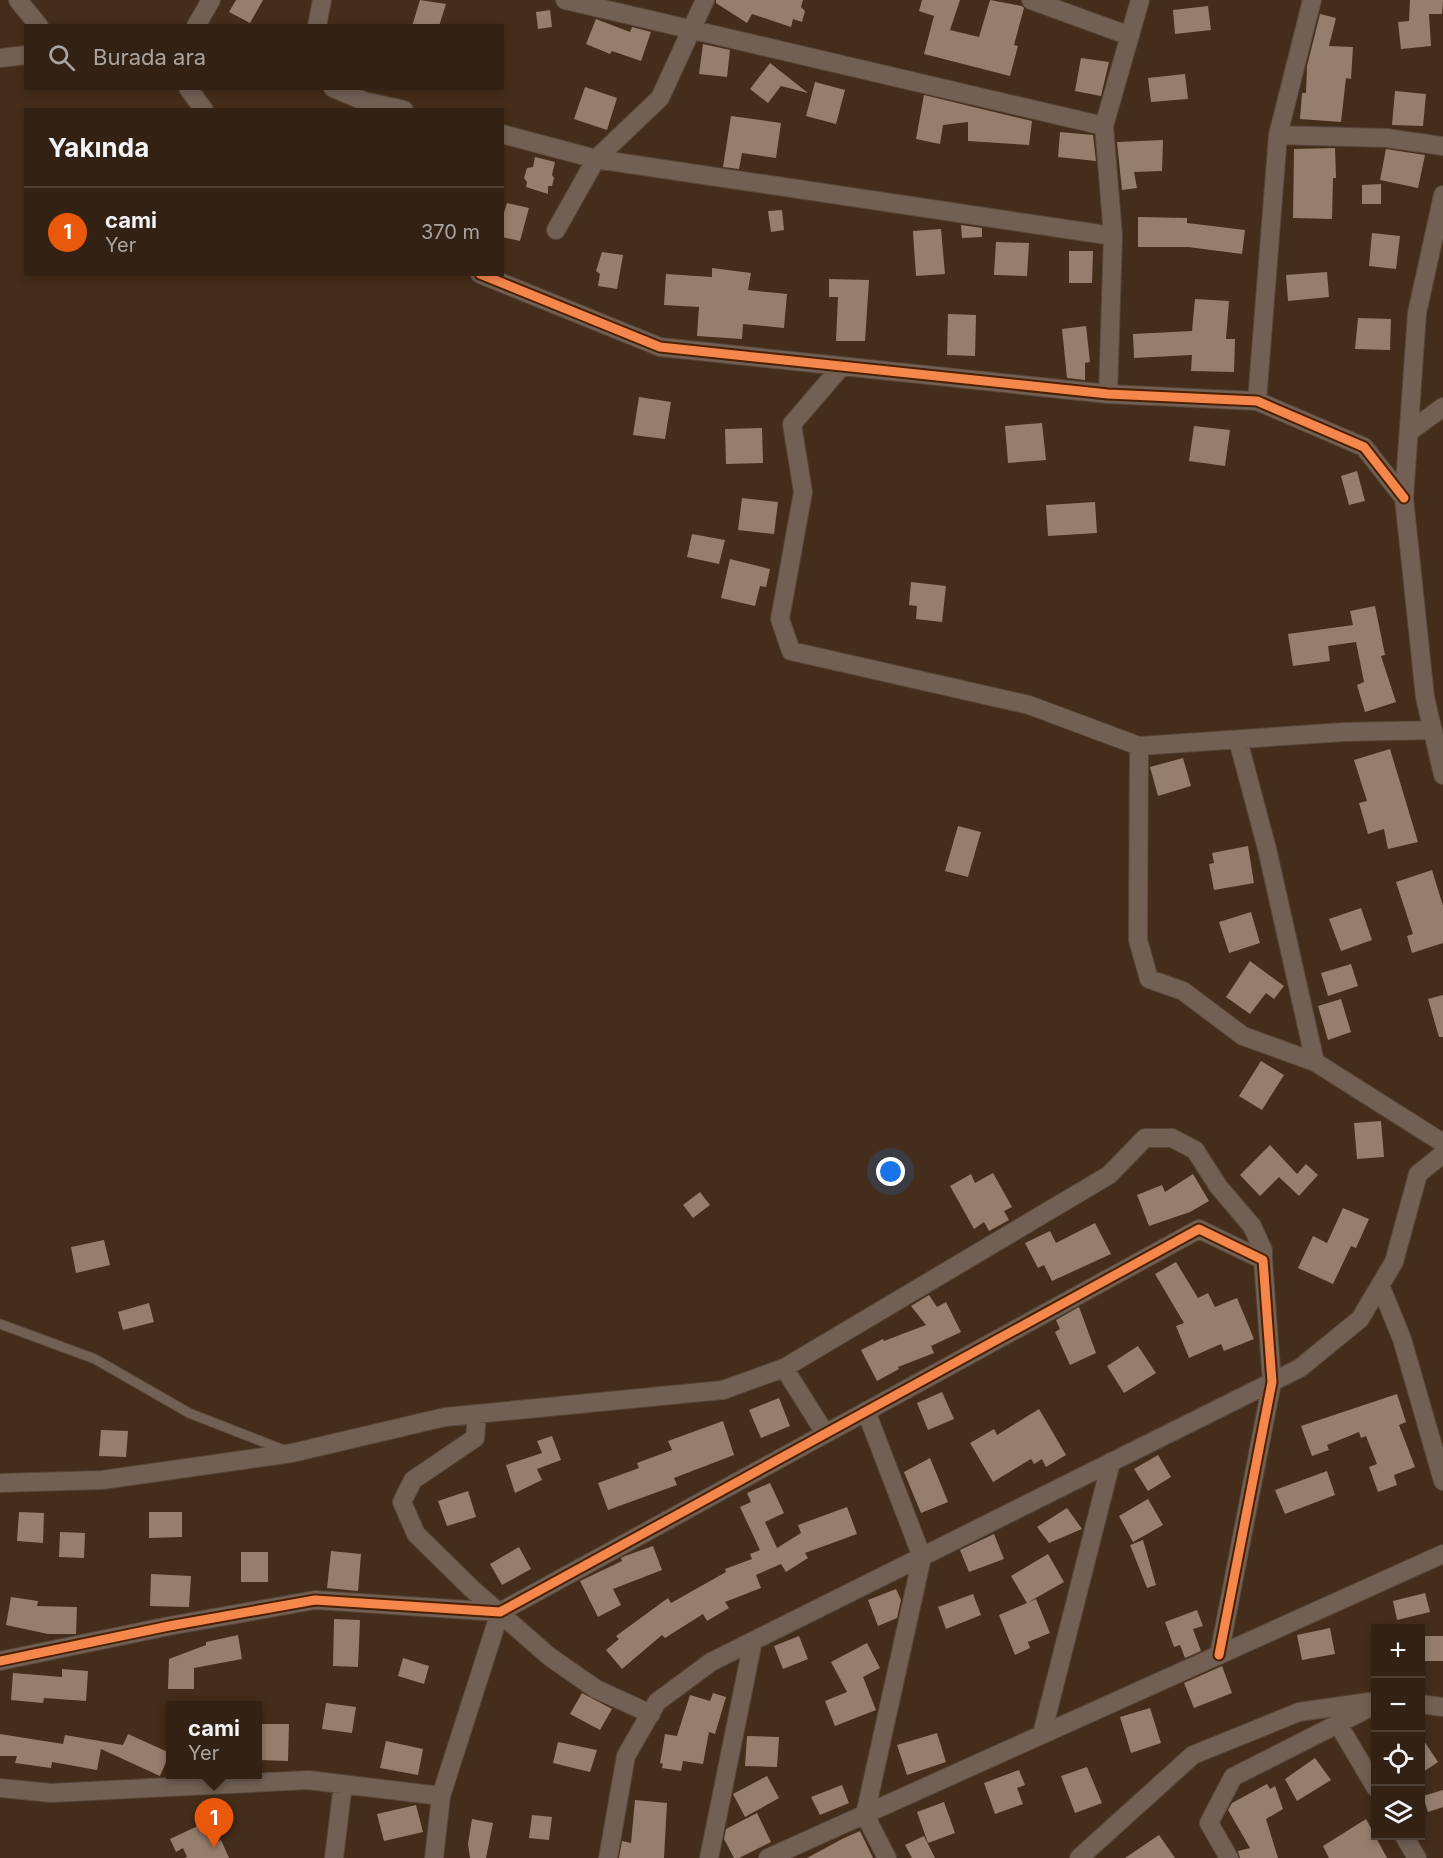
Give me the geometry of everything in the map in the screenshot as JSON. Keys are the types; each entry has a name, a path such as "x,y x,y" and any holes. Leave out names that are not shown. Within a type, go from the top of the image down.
{"street":[{"path":"18,0 37,24"},
{"path":"197,24 211,0"},
{"path":"317,24 322,0"},
{"path":"566,0 1104,126"},
{"path":"556,230 596,159 660,98 705,0"},
{"path":"1031,0 1130,36"},
{"path":"1108,394 1113,236 1104,126 1140,0"},
{"path":"1257,401 1278,135 1312,0"},
{"path":"0,58 24,55"},
{"path":"189,90 203,108"},
{"path":"338,90 364,101 395,108"},
{"path":"504,135 596,159 1113,236"},
{"path":"1278,135 1386,138 1443,146"},
{"path":"1443,195 1417,313 1404,498 1425,697 1443,775"},
{"path":"485,276 660,347 1108,394 1257,401 1364,447 1404,498"},
{"path":"842,366 792,424 803,492 780,619 791,651 1029,705 1139,746 1344,732 1433,730"},
{"path":"1409,432 1443,407"},
{"path":"1425,697 1443,704"},
{"path":"1238,740 1267,849 1315,1062"},
{"path":"1139,746 1138,940 1149,980 1183,991 1243,1036 1315,1062 1443,1143"},
{"path":"0,1483 102,1480 292,1454 444,1417 723,1390 784,1368 1109,1176 1145,1138 1172,1138 1195,1150 1218,1186 1252,1226 1263,1250 1272,1382 1219,1655"},
{"path":"608,1858 626,1756 657,1702 711,1662 1300,1368 1359,1319 1394,1262 1418,1174 1443,1154"},
{"path":"0,1661 169,1626 315,1600 500,1612 1199,1229 1263,1260"},
{"path":"1380,1286 1402,1339 1443,1481"},
{"path":"784,1368 825,1433"},
{"path":"866,1411 922,1557 865,1815 887,1858"},
{"path":"477,1414 475,1438 413,1480 402,1502 416,1534 472,1589 550,1657 596,1689 651,1714"},
{"path":"1042,1734 1111,1462"},
{"path":"768,1858 1443,1554"},
{"path":"434,1858 441,1797 500,1612"},
{"path":"709,1858 753,1641"},
{"path":"1079,1858 1193,1755 1299,1712 1371,1704"},
{"path":"1425,1705 1443,1707"},
{"path":"1229,1858 1209,1823 1233,1777 1371,1706"},
{"path":"1338,1724 1375,1786"},
{"path":"0,1788 51,1793 308,1780 441,1797"},
{"path":"334,1858 343,1784"},
{"path":"1406,1840 1417,1858"}],"lane":[{"path":"0,1324 95,1359 189,1413 292,1454"}],"building":[{"path":"236,0 263,0 250,23 229,12"},
{"path":"420,0 446,4 440,24 413,24"},
{"path":"716,0 803,0 801,7 805,11 802,22 793,19 791,27 752,14 747,23 716,3"},
{"path":"922,0 960,0 950,30 979,37 990,0 1022,6 1024,8 1014,45 1018,46 1010,76 924,54 934,16 919,11"},
{"path":"1410,0 1443,0 1442,14 1429,14 1431,46 1401,49 1398,22 1409,21"},
{"path":"1208,6 1211,30 1175,34 1173,10"},
{"path":"550,10 552,27 538,29 536,12"},
{"path":"1320,14 1336,18 1329,46 1353,47 1351,79 1346,78 1341,122 1300,119 1302,93 1306,93 1307,66"},
{"path":"596,19 630,32 632,27 651,32 641,61 612,51 610,54 586,44"},
{"path":"703,44 730,50 727,77 699,74"},
{"path":"1081,58 1109,62 1101,96 1075,91"},
{"path":"770,63 808,93 781,86 768,103 750,89"},
{"path":"1185,74 1188,99 1151,102 1148,78"},
{"path":"815,82 845,90 836,124 806,116"},
{"path":"585,87 617,98 607,130 574,119"},
{"path":"1395,91 1426,94 1423,126 1392,125"},
{"path":"924,95 1032,121 1029,145 968,141 968,122 943,125 940,144 916,139"},
{"path":"731,116 781,123 776,158 742,153 739,169 723,167"},
{"path":"1060,132 1093,135 1096,161 1058,157"},
{"path":"1163,140 1162,171 1134,172 1137,188 1122,190 1117,142"},
{"path":"1335,148 1336,178 1333,178 1332,219 1293,218 1294,149"},
{"path":"1386,149 1425,155 1418,188 1380,180"},
{"path":"535,157 555,162 552,175 554,178 552,186 548,186 548,194 526,187 527,182 524,178 527,168 533,167"},
{"path":"1381,184 1381,204 1362,204 1362,185"},
{"path":"507,203 529,208 520,241 504,237 504,213"},
{"path":"782,210 784,230 771,232 768,211"},
{"path":"1138,217 1187,218 1187,223 1245,230 1242,254 1188,247 1138,247"},
{"path":"961,225 982,228 982,237 962,238"},
{"path":"941,229 945,274 916,276 913,231"},
{"path":"1372,233 1400,236 1396,269 1369,266"},
{"path":"996,242 1029,243 1027,276 994,275"},
{"path":"1069,251 1093,251 1092,283 1069,283"},
{"path":"602,252 623,255 617,289 598,286 600,274 596,271"},
{"path":"712,268 751,273 748,290 787,294 784,328 743,324 742,339 697,336 699,307 664,305 666,274 712,277"},
{"path":"1327,272 1329,297 1288,301 1286,275"},
{"path":"829,279 869,280 865,341 836,341 838,297 829,297"},
{"path":"1195,299 1229,301 1226,339 1235,339 1234,372 1191,371 1192,355 1134,358 1133,334 1192,331"},
{"path":"948,314 976,315 975,356 947,355"},
{"path":"1358,318 1391,319 1390,350 1355,349"},
{"path":"1086,326 1090,362 1085,363 1085,380 1067,378 1062,329"},
{"path":"639,397 671,402 665,439 633,435"},
{"path":"1042,423 1046,460 1008,463 1005,426"},
{"path":"1194,426 1230,430 1225,466 1189,461"},
{"path":"762,428 763,463 726,464 725,429"},
{"path":"1357,471 1365,501 1349,505 1341,476"},
{"path":"742,498 778,502 774,534 738,530"},
{"path":"1095,502 1097,533 1048,536 1046,505"},
{"path":"692,534 725,540 719,564 687,557"},
{"path":"730,559 770,569 766,587 760,586 755,606 721,598"},
{"path":"911,582 946,586 942,622 916,619 917,606 909,605"},
{"path":"1375,606 1385,655 1381,656 1396,702 1365,712 1357,685 1364,682 1356,642 1328,646 1330,661 1293,666 1288,634 1353,625 1350,611"},
{"path":"1390,749 1418,842 1388,849 1384,829 1368,834 1359,803 1367,801 1354,760"},
{"path":"1183,758 1191,786 1158,796 1150,767"},
{"path":"958,826 981,832 968,877 945,871"},
{"path":"1248,846 1254,883 1214,890 1209,864 1214,863 1212,853"},
{"path":"1432,870 1443,906 1443,943 1412,953 1407,936 1413,934 1396,882"},
{"path":"1361,908 1372,940 1341,951 1329,919"},
{"path":"1251,912 1260,943 1229,953 1219,922"},
{"path":"1250,961 1284,986 1274,999 1266,993 1250,1014 1226,997"},
{"path":"1351,964 1358,986 1328,996 1321,973"},
{"path":"1443,995 1443,1037 1439,1037 1428,999"},
{"path":"1341,999 1351,1032 1328,1040 1318,1006"},
{"path":"1261,1061 1284,1075 1262,1110 1239,1096"},
{"path":"1381,1121 1384,1157 1357,1159 1354,1123"},
{"path":"1270,1145 1297,1174 1306,1164 1318,1175 1299,1196 1279,1177 1260,1196 1240,1175"},
{"path":"993,1173 1012,1207 1004,1211 1009,1220 989,1231 984,1222 974,1229 950,1186 971,1174 975,1183"},
{"path":"1193,1174 1209,1201 1190,1212 1149,1226 1137,1195 1162,1185 1165,1192"},
{"path":"700,1192 710,1205 693,1218 683,1205"},
{"path":"1343,1208 1369,1219 1356,1248 1351,1246 1333,1284 1298,1268 1313,1236 1327,1243"},
{"path":"1095,1223 1111,1254 1052,1281 1044,1265 1038,1268 1025,1243 1050,1231 1056,1243"},
{"path":"104,1240 110,1265 76,1273 71,1247"},
{"path":"1176,1262 1198,1298 1208,1293 1215,1307 1237,1298 1254,1339 1224,1351 1221,1344 1189,1358 1176,1326 1184,1323 1155,1274"},
{"path":"929,1295 937,1307 946,1302 961,1332 931,1346 934,1353 898,1367 899,1369 877,1381 861,1350 883,1339 884,1341 926,1325 911,1306"},
{"path":"149,1303 154,1322 123,1330 118,1312"},
{"path":"1079,1307 1096,1353 1070,1365 1055,1332 1060,1329 1056,1320"},
{"path":"1138,1346 1156,1373 1124,1393 1107,1366"},
{"path":"942,1392 954,1419 928,1430 917,1403"},
{"path":"1397,1394 1406,1422 1399,1425 1415,1467 1394,1475 1397,1485 1378,1492 1369,1467 1377,1464 1366,1436 1361,1438 1359,1432 1327,1445 1329,1450 1312,1456 1301,1426"},
{"path":"779,1398 790,1426 761,1438 749,1410"},
{"path":"1039,1409 1066,1455 1046,1467 1042,1459 1034,1464 1031,1459 993,1482 970,1443 994,1429 997,1435"},
{"path":"723,1421 734,1455 674,1478 677,1485 608,1510 598,1483 639,1468 637,1463 672,1450 668,1441"},
{"path":"101,1430 128,1431 126,1457 99,1456"},
{"path":"552,1436 561,1460 537,1469 542,1480 515,1493 506,1465 542,1453 537,1441"},
{"path":"1158,1455 1171,1477 1148,1491 1134,1469"},
{"path":"930,1458 948,1502 921,1513 904,1472"},
{"path":"1327,1471 1335,1495 1285,1514 1275,1490"},
{"path":"770,1483 784,1513 765,1522 777,1548 801,1533 798,1525 847,1507 857,1534 805,1553 808,1558 786,1572 781,1564 756,1575 761,1588 725,1602 729,1608 707,1621 703,1614 665,1638 662,1635 622,1669 606,1650 619,1639 616,1636 668,1598 671,1603 726,1572 725,1569 752,1559 750,1554 760,1550 740,1507 751,1502 747,1493"},
{"path":"468,1491 476,1517 447,1526 438,1501"},
{"path":"1148,1499 1163,1525 1133,1542 1119,1516"},
{"path":"1067,1508 1082,1529 1049,1543 1037,1527"},
{"path":"19,1512 44,1513 43,1543 17,1541"},
{"path":"149,1512 182,1512 182,1537 149,1538"},
{"path":"60,1532 85,1533 84,1558 59,1557"},
{"path":"994,1534 1004,1559 969,1572 960,1550"},
{"path":"1143,1540 1156,1585 1147,1588 1130,1545"},
{"path":"653,1546 662,1570 613,1589 621,1605 598,1617 580,1581 622,1561 621,1558 625,1556"},
{"path":"519,1547 531,1569 502,1585 490,1564"},
{"path":"331,1551 361,1554 358,1591 327,1588"},
{"path":"241,1552 268,1552 268,1582 241,1582"},
{"path":"1048,1554 1064,1582 1027,1603 1011,1576"},
{"path":"151,1574 191,1576 189,1607 150,1606"},
{"path":"896,1589 901,1600 897,1618 878,1626 868,1600"},
{"path":"1425,1593 1430,1612 1397,1620 1393,1601"},
{"path":"973,1594 981,1615 946,1629 938,1607"},
{"path":"11,1597 38,1601 37,1606 77,1607 76,1634 48,1634 6,1625"},
{"path":"1036,1599 1050,1633 1028,1642 1030,1648 1015,1655 999,1615"},
{"path":"1197,1610 1203,1626 1193,1629 1201,1651 1185,1658 1180,1645 1174,1647 1165,1622"},
{"path":"334,1619 360,1620 358,1667 333,1666"},
{"path":"1330,1628 1335,1654 1302,1660 1297,1635"},
{"path":"238,1635 242,1659 194,1668 194,1689 168,1689 169,1659 206,1645 206,1642"},
{"path":"799,1636 808,1659 783,1669 774,1646"},
{"path":"1425,1636 1443,1636 1443,1661 1425,1661"},
{"path":"867,1643 880,1668 863,1677 876,1710 835,1726 825,1701 847,1692 831,1662"},
{"path":"403,1658 429,1666 424,1684 398,1676"},
{"path":"1222,1666 1232,1693 1194,1708 1184,1683"},
{"path":"62,1669 88,1671 86,1701 44,1698 43,1703 11,1700 13,1673 62,1677"},
{"path":"582,1693 612,1709 600,1730 570,1714"},
{"path":"713,1693 726,1697 715,1734 709,1732 703,1764 683,1761 681,1771 662,1768 663,1764 660,1763 665,1734 677,1736 690,1695 710,1701"},
{"path":"326,1703 356,1707 352,1733 322,1729"},
{"path":"1150,1708 1161,1743 1131,1753 1120,1717"},
{"path":"262,1724 289,1724 288,1761 262,1760"},
{"path":"937,1733 946,1762 907,1775 897,1745"},
{"path":"0,1734 63,1744 65,1735 123,1745 128,1734 166,1751 166,1762 160,1776 101,1749 97,1770 52,1762 51,1768 15,1763 17,1756 0,1756"},
{"path":"747,1736 779,1737 777,1767 745,1766"},
{"path":"386,1741 423,1749 418,1775 380,1768"},
{"path":"558,1742 597,1750 590,1772 553,1763"},
{"path":"1425,1742 1438,1762 1425,1771"},
{"path":"1315,1758 1331,1780 1297,1801 1285,1779"},
{"path":"1087,1767 1102,1803 1075,1813 1061,1776"},
{"path":"1019,1770 1025,1785 1017,1788 1023,1804 995,1814 984,1783"},
{"path":"767,1776 779,1798 745,1817 733,1794"},
{"path":"1267,1784 1270,1789 1275,1786 1283,1809 1266,1819 1278,1858 1240,1858 1238,1851 1250,1848 1228,1810 1232,1803"},
{"path":"842,1785 849,1803 820,1815 811,1797"},
{"path":"1443,1790 1443,1807 1428,1812 1425,1795"},
{"path":"635,1800 667,1803 664,1858 619,1858 622,1841 631,1843"},
{"path":"944,1802 955,1833 928,1843 917,1812"},
{"path":"416,1805 423,1832 384,1841 377,1814"},
{"path":"757,1813 771,1842 739,1858 734,1858 724,1839 726,1829"},
{"path":"532,1815 552,1817 549,1840 529,1838"},
{"path":"472,1819 493,1823 486,1858 470,1858 468,1844"},
{"path":"1366,1819 1371,1828 1371,1840 1377,1840 1387,1858 1329,1858 1323,1846"},
{"path":"202,1824 212,1844 221,1840 229,1858 184,1858 187,1857 183,1848 176,1852 170,1839"},
{"path":"860,1831 873,1858 807,1858 842,1839"},
{"path":"1159,1835 1175,1858 1125,1858"},
{"path":"924,1836 935,1858 912,1858 905,1845"}],"cycle path":[{"path":"485,276 660,347 1108,394 1257,401 1364,447 1404,498"},
{"path":"0,1661 169,1626 315,1600 500,1612 1199,1229 1263,1260 1272,1382 1219,1655"}],"place":[{"name":"cami","path":"214,1848"}]}
